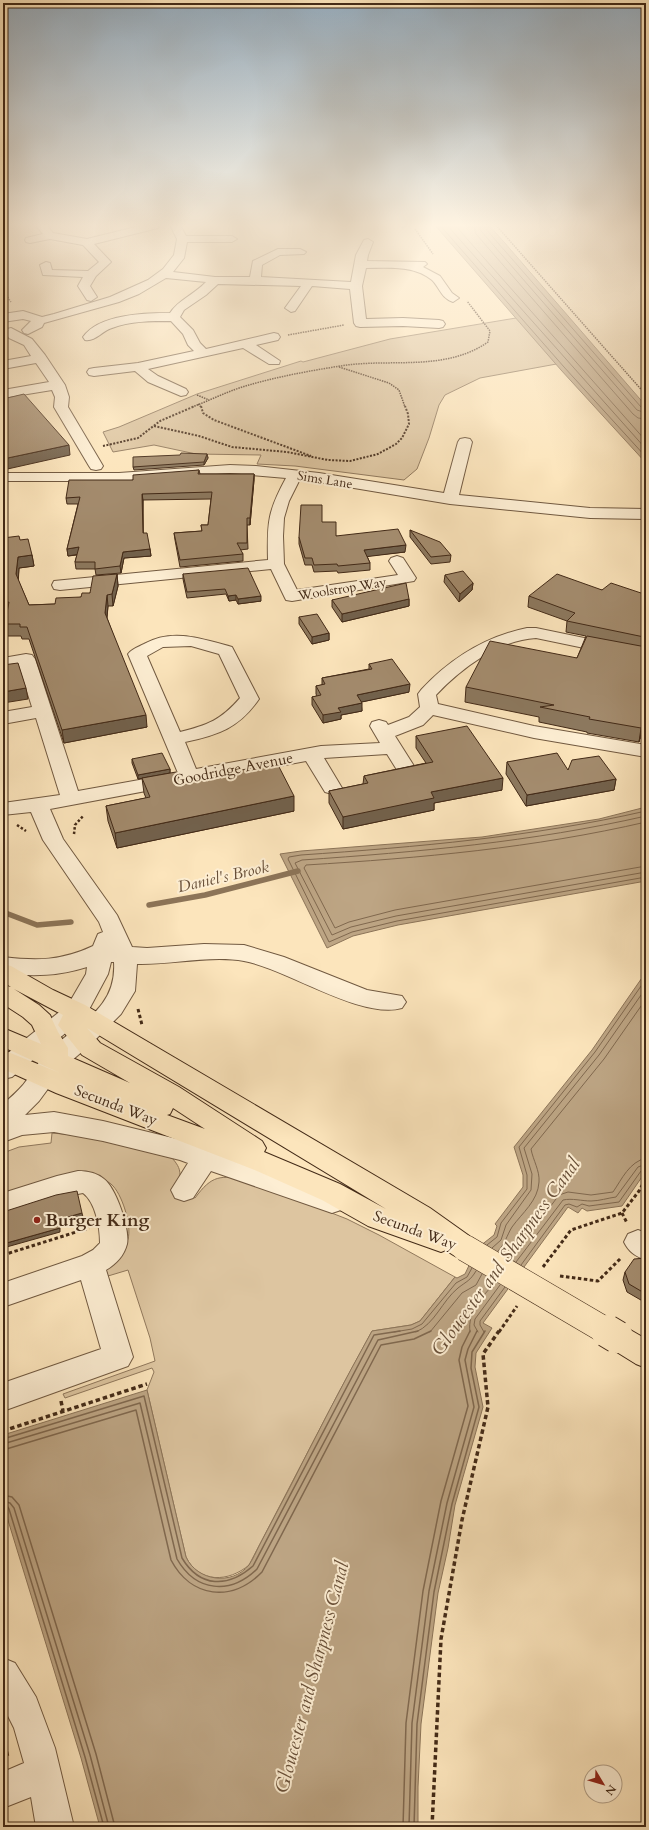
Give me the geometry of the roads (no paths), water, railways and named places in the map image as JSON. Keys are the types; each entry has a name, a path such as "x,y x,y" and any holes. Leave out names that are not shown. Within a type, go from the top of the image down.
{"main road":[{"path":"3,972 85,1023 91,1049 170,1094 244,1143 331,1192"},
{"path":"3,993 32,1011 42,1021 47,1035 56,1048 49,1069"},
{"name":"Secunda Way","path":"85,1023 420,1216 465,1248"},
{"path":"3,1037 11,1061 49,1069 244,1143"},
{"name":"Secunda Way","path":"49,1069 331,1192 378,1218 465,1248"},
{"path":"465,1248 646,1355"}],"street":[{"path":"7,331 73,308"},
{"path":"174,316 179,308"},
{"path":"358,308 360,322 439,324"},
{"path":"89,332 118,322 152,317 174,316"},
{"path":"174,316 189,333 194,345 204,353"},
{"path":"7,317 33,322"},
{"path":"28,342 33,322"},
{"path":"7,331 28,342 40,358 60,391 61,407 96,466"},
{"path":"94,372 138,367 274,337"},
{"path":"246,344 274,361"},
{"path":"3,353 8,365 40,358"},
{"path":"138,367 153,379 180,392"},
{"path":"3,394 60,391"},
{"path":"450,499 466,442"},
{"name":"Sims Lane","path":"3,477 119,477 230,469 296,474 450,499 590,512 646,514"},
{"name":"Woolstrop Way","path":"296,474 281,501 276,518 276,564 292,596 408,578 397,561"},
{"path":"60,585 276,564"},
{"path":"646,654 536,633 526,633 485,648 457,664 427,694 429,708 534,732 646,751"},
{"path":"173,739 208,731 234,717 250,699 226,651 192,641 160,642 137,654 173,739 190,777"},
{"path":"3,663 26,659 71,799"},
{"name":"Goodridge Avenue","path":"3,809 38,806 312,754 385,736 416,721 429,708"},
{"path":"3,718 42,711"},
{"path":"385,736 404,766"},
{"path":"312,754 332,788"},
{"path":"3,1120 30,1094 85,1023 98,974 111,953 109,920 53,840 38,806"},
{"path":"3,965 24,968 67,966 111,953 147,956 204,952 244,953 276,963 364,998 394,1002"},
{"path":"11,1061 47,1035 85,1023 113,1008 123,991 126,970 111,953"},
{"path":"3,1132 20,1125 54,1122 103,1131 181,1150 378,1218"},
{"path":"184,1190 206,1158"},
{"path":"3,1204 71,1183 87,1183 99,1191 115,1240 112,1248 106,1255 91,1265 3,1295"},
{"path":"3,1397 118,1357 91,1265"},
{"path":"3,1675 27,1713 39,1749 55,1827"},
{"path":"3,1790 44,1774"}],"water":[{"path":"507,308 561,308 646,406 646,463"},
{"path":"646,807 646,881 398,925 353,936 327,948 280,854 301,851 482,837 599,819"},
{"name":"Gloucester and Sharpness Canal","path":"646,972 646,1171 622,1206 587,1211 582,1208 578,1213 568,1207 483,1323 492,1328 476,1353 475,1367 483,1407 455,1505 448,1548 438,1593 421,1724 418,1827 100,1827 81,1758 3,1504 3,1435 147,1390 186,1557 191,1565 206,1576 224,1578 234,1576 242,1572 252,1560 372,1331 411,1325 420,1321 455,1277 457,1278 465,1274 480,1246 494,1235 497,1226 495,1224 523,1187 523,1175 514,1147 592,1050"}],"waterway":[{"name":"Daniel's Brook","path":"149,905 205,895 298,871"},
{"name":"Daniel's Brook","path":"3,912 37,925 71,922"}],"place":[{"name":"Burger King","path":"37,1220"}]}
